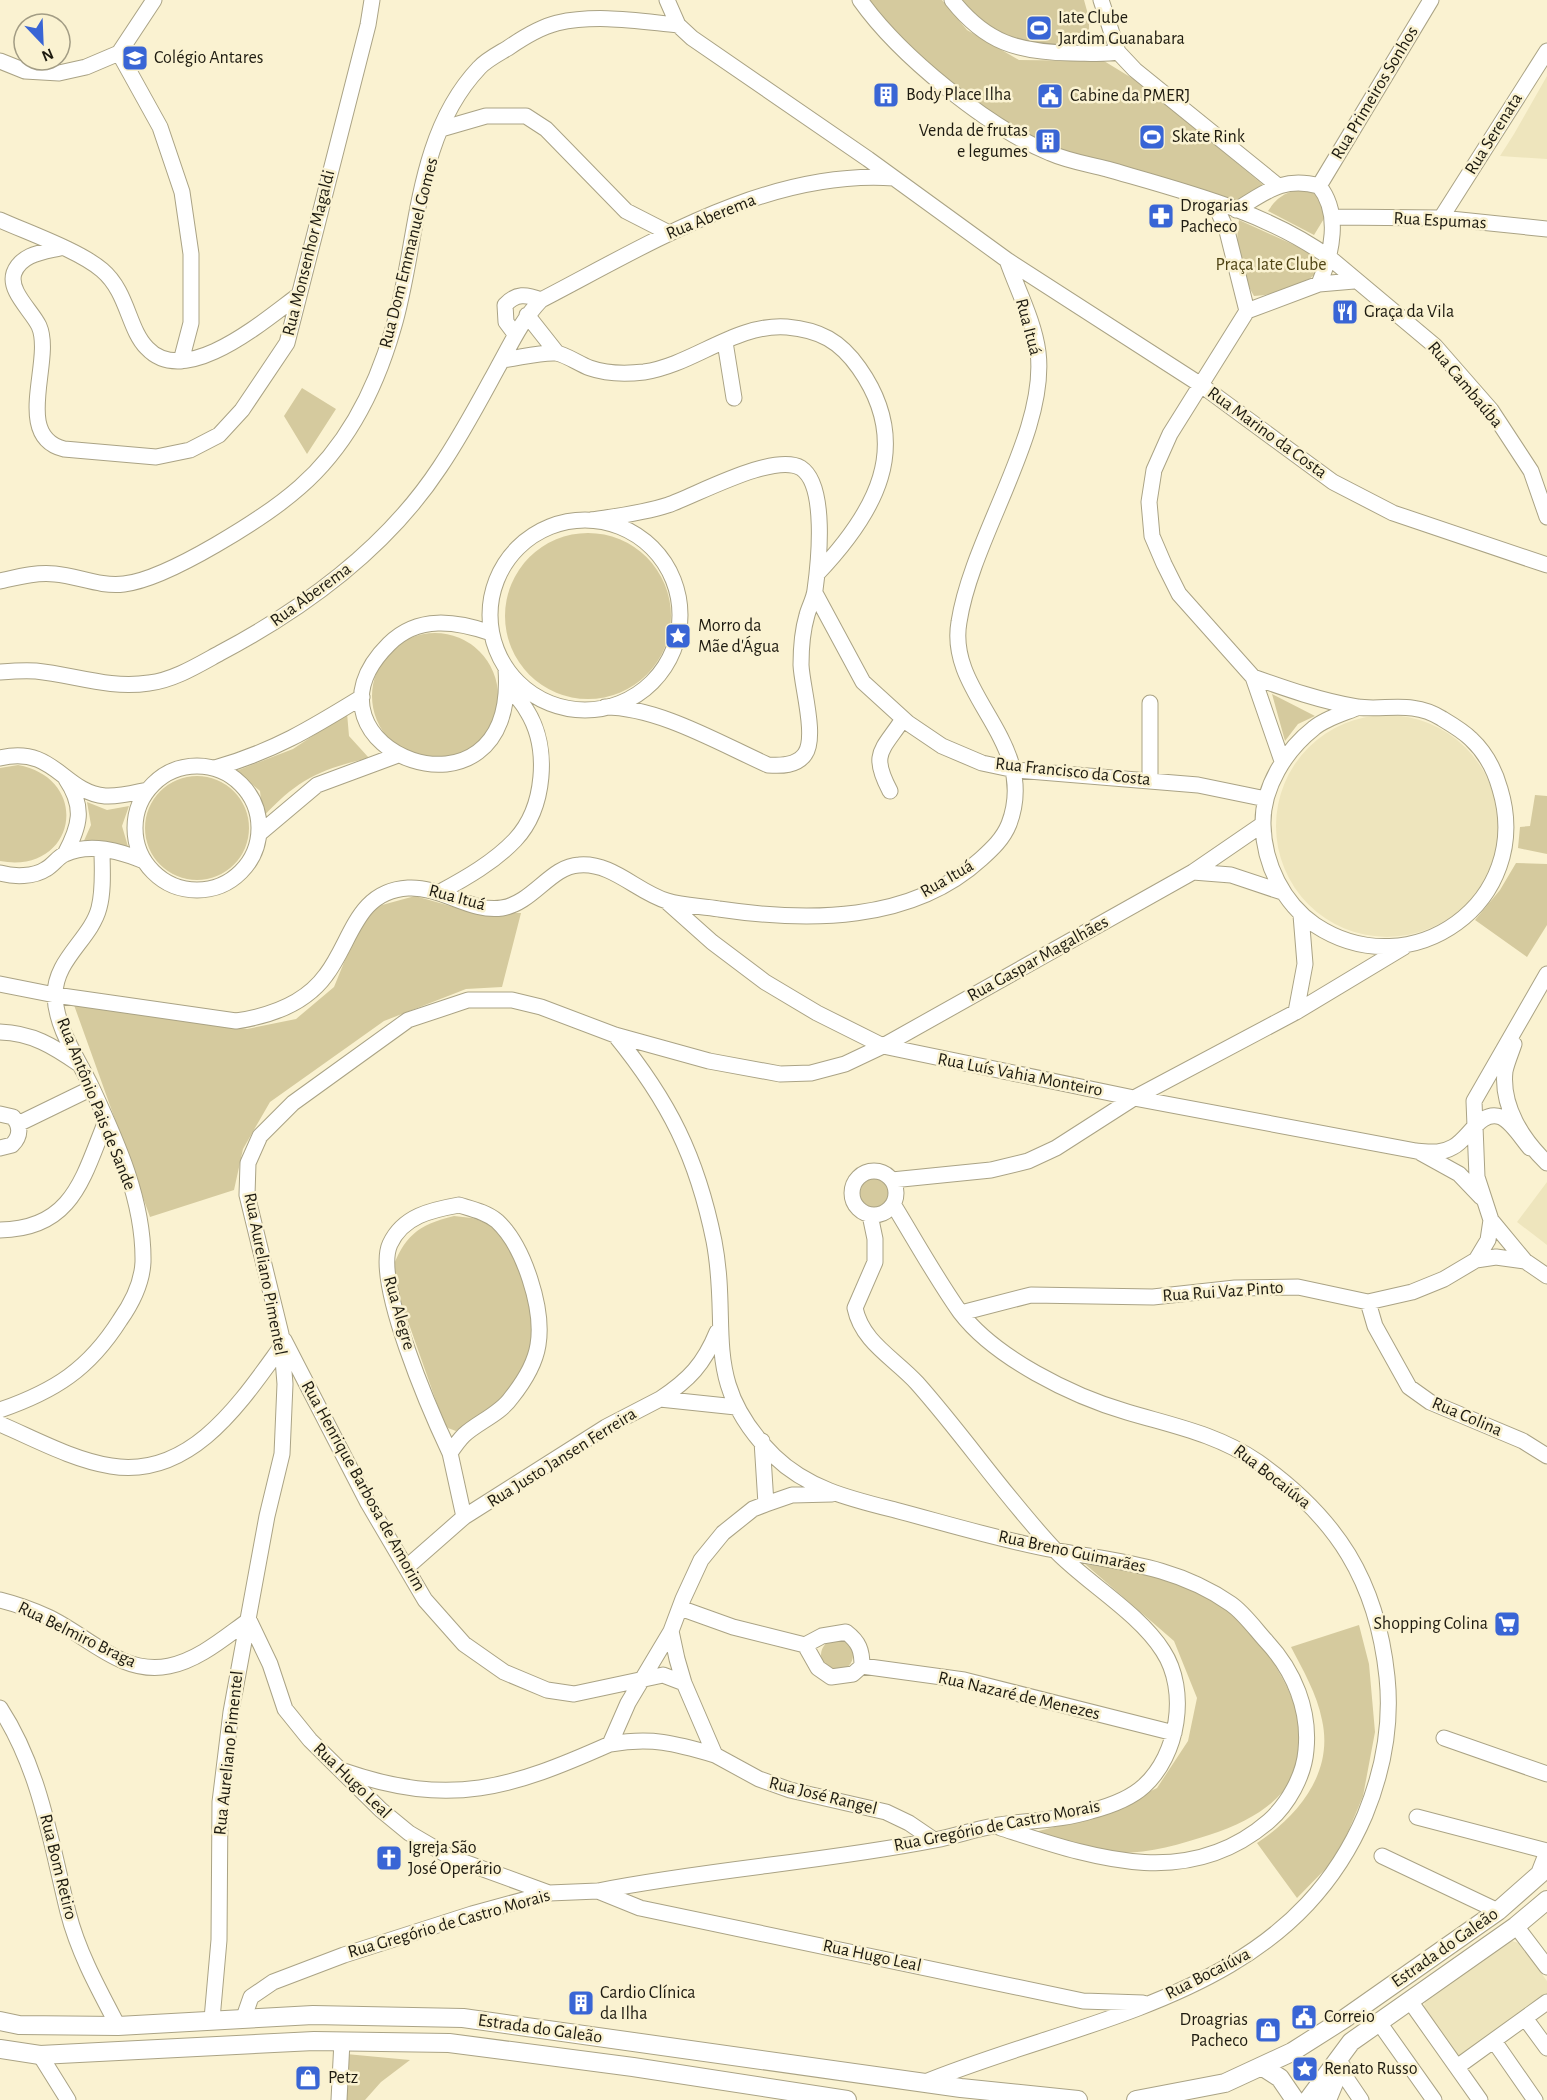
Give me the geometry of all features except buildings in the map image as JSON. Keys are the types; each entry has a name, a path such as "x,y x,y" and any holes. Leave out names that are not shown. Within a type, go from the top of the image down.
{"main road":[{"name":"Estrada do Galeão","path":"1136,2100 1225,2083 1263,2067 1344,2019 1524,1891 1540,1874 1546,1857"},
{"name":"Estrada do Galeão","path":"1308,2100 1351,2042 1516,1926 1547,1900"},
{"name":"Estrada do Galeão","path":"0,2021 19,2025 118,2026 244,2017 354,2015 463,2018 923,2083 963,2094 1030,2094 1078,2100"},
{"path":"342,2041 346,2030 353,2023 425,2023 463,2018"},
{"name":"Estrada do Galeão","path":"0,2049 40,2055 342,2041 449,2043 656,2070 847,2100"},
{"path":"1328,2100 1351,2042"},
{"path":"1263,2067 1280,2078 1295,2100"},
{"path":"1010,2100 1030,2094"}],"street":[{"path":"0,61 25,71 59,73 86,67 119,53 154,0"},
{"name":"Rua Monsenhor Magaldi","path":"60,248 34,254 19,264 13,275 15,287 39,325 43,341 38,394 39,428 53,446 64,449 156,457 190,450 219,435 242,410 287,343 368,26 372,0"},
{"path":"668,0 678,25 692,38 894,178 1007,260"},
{"name":"Rua Cambaúba","path":"860,0 873,18 937,79 1009,131 1050,153 1236,210 1292,234 1330,258 1354,281 1394,310 1435,346 1491,410 1531,471 1547,517"},
{"path":"952,0 977,27 1011,46 1036,52 1118,52"},
{"path":"1101,0 1118,52 1135,70 1277,185"},
{"name":"Rua Primeiros Sonhos","path":"1319,186 1431,0"},
{"name":"Rua Dom Emmanuel Gomes","path":"0,581 28,574 55,574 99,584 125,585 204,551 271,511 301,486 332,454 357,417 379,373 396,316 424,176 441,129 460,92 480,66 516,42 555,24 597,18 678,25"},
{"name":"Rua Serenata","path":"1441,218 1547,51"},
{"path":"119,53 160,127 182,192 191,254 191,323 182,361"},
{"path":"441,129 486,116 526,116 546,129 626,211 669,233"},
{"name":"Rua Aberema","path":"0,672 37,671 120,686 152,683 185,672 298,609 352,566 403,516 439,469 526,315 541,300 669,233 781,189 829,179 865,176 894,178"},
{"path":"1227,231 1236,210 1277,185 1294,181 1319,186 1328,196 1332,218 1330,258 1319,284"},
{"path":"1214,202 1227,231 1247,310"},
{"name":"Rua Espumas","path":"1332,218 1441,218 1547,229"},
{"path":"0,220 87,258 104,272 118,290 147,349 163,357 182,361 203,357 230,345 299,295"},
{"name":"Rua Marino da Costa","path":"1007,260 1201,385 1333,482 1359,497 1415,522 1547,565"},
{"name":"Rua Ituá","path":"0,984 55,995 236,1021 265,1017 292,1004 320,983 337,958 356,918 371,901 389,892 410,888 440,892 465,902 499,909 515,905 532,895 565,868 580,864 605,869 666,901 761,915 819,917 872,911 927,894 970,869 998,844 1009,824 1015,795 1015,770 959,654 957,627 964,593 979,547 1017,457 1037,396 1038,351 1007,260"},
{"path":"1282,761 1253,677 1179,594 1152,536 1149,502 1154,470 1170,434 1247,310 1319,284 1354,281"},
{"path":"515,334 506,322 505,306 512,298 520,296 541,300"},
{"path":"526,315 557,353 591,368 607,372 646,372 743,334 786,327 830,337 853,359 868,381 883,416 887,450 881,477 863,516 838,551 817,573"},
{"path":"724,342 734,399"},
{"path":"502,360 557,353"},
{"path":"491,633 465,624 441,622 417,627 395,638 377,655 366,677 362,697 366,721 379,741 398,755 420,764 442,765 464,759 483,747 498,729 506,708 507,685 506,669 491,633 490,598 503,565 526,539 558,524 642,513 669,505 752,472 782,464 799,467 811,477 819,504 817,573 815,592 801,641 801,667 810,734 806,753 797,762 780,766 768,765 652,714 627,707 577,709 549,703 525,689 506,669"},
{"path":"592,520 619,526 642,539 655,552 674,582 680,608 678,635 663,668 652,682 630,698 605,707"},
{"name":"Rua Francisco da Costa","path":"815,592 863,681 903,719 942,746 982,763 1015,770 1198,785 1266,799"},
{"path":"892,1180 896,1196 887,1211 870,1215 855,1206 852,1198 854,1181 860,1175 877,1171 892,1180 992,1170 1028,1161 1056,1148 1134,1098 1296,1012 1407,946 1441,934 1471,913 1492,884 1505,850 1506,810 1495,771 1471,739 1438,716 1400,705 1359,707 1307,696 1253,677"},
{"path":"440,892 498,856 517,839 534,812 542,774 537,734 528,711 507,685"},
{"path":"215,768 250,758 286,743 362,697"},
{"path":"1150,703 1150,780"},
{"path":"1359,707 1315,726 1282,761 1266,799 1263,824 1269,859 1282,892 1301,915 1333,936 1369,947 1407,946"},
{"path":"890,791 878,764 880,753 903,719"},
{"path":"260,833 255,804 244,786 233,776 215,768 192,765 177,768 159,778 147,790 140,801 134,827 135,840 144,861 158,878 180,888 197,891 221,886 248,865 260,833 317,785 398,755"},
{"path":"0,758 32,756 46,761 87,790 104,796 147,790"},
{"path":"0,873 29,875 44,870 65,854 77,831 79,810 74,790 63,774"},
{"name":"Rua Gaspar Magalhães","path":"883,1046 1193,872 1263,824"},
{"path":"65,854 102,849 122,852 144,861"},
{"name":"Rua Antônio Pais de Sande","path":"0,1410 36,1398 62,1383 103,1348 134,1299 143,1264 141,1228 132,1187 92,1088 60,1019 55,995 61,971 99,909 102,849"},
{"path":"1193,872 1231,875 1282,892"},
{"name":"Rua Luís Vahia Monteiro","path":"666,901 712,942 765,982 817,1013 883,1046 1134,1098 1416,1151"},
{"path":"1296,1012 1305,964 1301,915"},
{"path":"1547,974 1474,1101 1477,1177 1481,1197 1491,1220 1525,1261 1547,1276"},
{"name":"Rua Aureliano Pimentel","path":"212,2019 219,1940 220,1802 236,1672 249,1620 267,1516 282,1454 285,1384 281,1340 247,1195 249,1164 260,1136 293,1103 408,1020 468,1000 512,1000 541,1007 615,1035 708,1061 780,1074 811,1073 845,1064 883,1046"},
{"path":"1521,1021 1505,1072 1508,1108 1530,1148"},
{"path":"0,1032 19,1033 49,1043 80,1065"},
{"name":"Rua Breno Guimarães","path":"615,1035 646,1074 673,1117 700,1180 714,1243 720,1284 719,1328 726,1381 736,1407 773,1455 796,1474 832,1494 1056,1551 1136,1564 1179,1577 1233,1605 1278,1654 1293,1678 1306,1719 1306,1753 1299,1781 1276,1815 1250,1837 1220,1853 1177,1863 1123,1862 995,1826"},
{"path":"18,1125 92,1088"},
{"path":"0,1114 13,1117 18,1125 19,1135 7,1147 0,1148"},
{"path":"1416,1151 1439,1153 1466,1139 1484,1118 1503,1118 1547,1163"},
{"path":"0,1230 42,1222 67,1203 83,1182 106,1121"},
{"path":"1416,1151 1459,1174 1481,1197"},
{"name":"Rua Bocaiúva","path":"893,1204 961,1313 982,1335 1012,1360 1055,1383 1124,1412 1202,1433 1230,1444 1305,1500 1332,1530 1354,1564 1372,1599 1380,1629 1389,1695 1387,1744 1374,1793 1356,1834 1330,1877 1310,1904 1287,1926 1245,1958 1150,2003 1091,2025 961,2067 923,2083"},
{"name":"Rua Alegre","path":"450,1453 463,1436 510,1401 534,1359 540,1321 528,1277 507,1233 496,1220 483,1212 459,1205 434,1209 416,1216 400,1229 390,1244 385,1261 388,1284 400,1326 450,1453 464,1517"},
{"name":"Rua Gregório de Castro Morais","path":"244,2017 251,1996 273,1982 472,1914 549,1893 598,1891 639,1882 934,1840 995,1826 1088,1813 1121,1801 1144,1787 1165,1761 1174,1733 1177,1705 1174,1678 1164,1652 1149,1634 1056,1551 1010,1501 922,1390 902,1368 864,1335 855,1308 875,1262 875,1239 870,1215"},
{"path":"1476,1260 1488,1240 1491,1220"},
{"name":"Rua Rui Vaz Pinto","path":"961,1313 1031,1295 1153,1297 1235,1288 1298,1287 1368,1302 1412,1292 1444,1279 1476,1260 1496,1257 1525,1261"},
{"name":"Rua Colina","path":"1368,1302 1375,1326 1408,1387 1430,1402 1523,1442 1547,1456"},
{"name":"Rua Breno Guimarães","path":"660,1399 679,1387 707,1357 719,1328"},
{"path":"0,1424 60,1450 112,1467 153,1465 178,1455 209,1435 237,1408 281,1340"},
{"name":"Rua Henrique Barbosa de Amorim","path":"281,1340 368,1503 425,1600 464,1644 504,1672 547,1690 574,1694 613,1688 644,1678 671,1676 684,1683"},
{"path":"660,1399 736,1407"},
{"name":"Rua Justo Jansen Ferreira","path":"407,1567 464,1517 606,1427 660,1399"},
{"path":"762,1441 766,1504"},
{"path":"610,1744 628,1703 671,1630 701,1560 723,1533 753,1509 766,1504 792,1495 832,1494"},
{"name":"Rua Belmiro Braga","path":"0,1600 49,1618 93,1646 141,1667 169,1666 202,1654 249,1620"},
{"path":"680,1608 733,1627 805,1645 822,1636 846,1632 856,1640 861,1648 862,1666"},
{"name":"Rua Hugo Leal","path":"249,1620 270,1664 285,1709 310,1740 381,1810 409,1833 450,1857 549,1893"},
{"path":"671,1630 684,1683 715,1755"},
{"name":"Rua Nazaré de Menezes","path":"805,1645 818,1668 831,1677 853,1674 862,1666 964,1680 1174,1733"},
{"name":"Rua Bom Retiro","path":"0,1708 9,1721 32,1773 57,1856 68,1914 75,1933 99,1990 118,2026"},
{"path":"1444,1738 1547,1774"},
{"name":"Rua José Rangel","path":"341,1770 376,1782 431,1790 474,1791 523,1779 610,1744 636,1740 668,1741 715,1755 759,1779 790,1790 885,1812 909,1823 934,1840"},
{"path":"1417,1816 1546,1857"},
{"path":"1382,1856 1498,1911"},
{"path":"518,1880 523,1894 519,1903"},
{"path":"639,1882 636,1899 640,1908"},
{"name":"Rua Hugo Leal","path":"598,1891 640,1908 1083,2001 1150,2003"},
{"path":"1516,1926 1547,1967"},
{"path":"1083,2001 1092,2010 1091,2025"},
{"path":"1410,2001 1480,2100"},
{"path":"1457,2067 1547,2002"},
{"path":"1525,2018 1547,2048"},
{"path":"1378,2021 1434,2100"},
{"path":"339,2100 342,2041"},
{"path":"1494,2041 1535,2100"},
{"path":"40,2055 68,2100"},
{"path":"1340,2069 1361,2100"}],"shaded area":[{"path":"1547,76 1547,159 1500,156 1514,134"},
{"path":"1376,715 1398,715 1430,723 1449,733 1466,747 1480,764 1490,783 1496,804 1498,826 1496,848 1490,869 1480,888 1466,905 1449,919 1419,933 1398,937 1376,937 1355,933 1325,919 1301,897 1294,888 1280,858 1276,837 1276,815 1280,794 1294,764 1316,740 1325,733 1355,719"},
{"path":"1547,1182 1547,1245 1517,1222"},
{"path":"1512,1941 1519,1943 1547,1981 1547,1998 1459,2058 1423,2015 1425,2001"}],"green space":[{"name":"Praça Iate Clube","path":"862,0 942,0 967,30 1019,60 1104,61 1140,83 1267,188 1237,206 1053,150 1013,128 908,49"},
{"name":"Iate Clube Jardim Guanabara","path":"961,0 1084,0 1089,18 1089,38 1070,48 1033,44 1003,37 976,19"},
{"path":"1309,189 1320,199 1325,217 1314,235 1268,211 1286,194"},
{"name":"Praça Iate Clube","path":"1239,220 1314,254 1320,269 1314,276 1290,289 1254,296 1245,278 1238,250"},
{"path":"302,388 336,409 307,454 284,416"},
{"path":"588,533 604,534 620,539 647,557 665,584 670,600 670,632 665,648 647,675 620,693 604,698 588,699 572,698 556,693 529,675 511,648 506,632 505,616 506,600 511,584 529,557 556,539 572,534"},
{"path":"435,633 459,638 480,651 493,672 498,696 493,720 480,741 459,754 435,759 411,754 390,741 377,720 372,696 377,672 390,651 411,638"},
{"path":"1272,694 1315,716 1298,724 1285,741"},
{"path":"347,713 349,736 369,758 310,778 287,794 263,817 260,791 236,771 293,749"},
{"path":"18,765 42,774 58,788 65,805 66,824 59,840 45,854 26,861 0,861 0,768"},
{"path":"197,776 217,780 234,791 245,808 249,828 245,848 234,865 217,876 197,880 177,876 160,865 149,848 145,828 149,808 160,791 177,780"},
{"path":"1535,795 1547,796 1547,854 1518,848 1520,827 1530,826"},
{"path":"87,802 107,810 129,806 122,826 129,850 83,843 91,825"},
{"path":"1516,863 1547,864 1547,925 1527,957 1475,920 1500,890"},
{"path":"415,896 475,913 521,913 502,987 466,989 384,1021 270,1102 243,1149 234,1190 150,1217 74,1005 247,1029 296,1019 334,987 356,933 371,908"},
{"path":"875,1178 886,1182 890,1193 886,1204 875,1208 864,1204 860,1193 864,1182"},
{"path":"454,1216 472,1218 489,1224 503,1235 513,1250 535,1327 525,1369 506,1398 456,1431 448,1428 443,1421 391,1273 401,1250 413,1234 430,1224"},
{"path":"1085,1564 1140,1573 1194,1591 1234,1614 1260,1643 1276,1667 1291,1697 1300,1725 1301,1749 1295,1772 1283,1791 1265,1808 1240,1823 1209,1835 1154,1850 1121,1853 1100,1851 1027,1834 1101,1815 1157,1788 1188,1741 1197,1698 1174,1641"},
{"path":"1359,1625 1369,1664 1375,1732 1363,1796 1338,1856 1297,1898 1257,1843 1286,1820 1299,1806 1318,1775 1323,1758 1324,1739 1320,1710 1291,1647"},
{"path":"837,1639 848,1644 853,1655 848,1666 837,1671 826,1666 821,1655 826,1644"},
{"path":"346,2054 410,2060 381,2082 365,2100 343,2100"}],"place":[{"name":"Iate Clube Jardim Guanabara","path":"1039,28"},
{"name":"Colégio Antares","path":"135,58"},
{"name":"Body Place Ilha","path":"886,95"},
{"name":"Cabine da PMERJ","path":"1050,96"},
{"name":"Skate Rink","path":"1152,137"},
{"name":"Venda de frutas e legumes","path":"1048,141"},
{"name":"Drogarias Pacheco","path":"1161,216"},
{"name":"Graça da Vila","path":"1345,312"},
{"name":"Morro da Mãe d'Água","path":"678,636"},
{"name":"Shopping Colina","path":"1507,1624"},
{"name":"Igreja São José Operário","path":"389,1858"},
{"name":"Cardio Clínica da Ilha","path":"581,2003"},
{"name":"Correio","path":"1304,2017"},
{"name":"Droagrias Pacheco","path":"1268,2030"},
{"name":"Renato Russo","path":"1305,2069"},
{"name":"Petz","path":"308,2078"}]}
